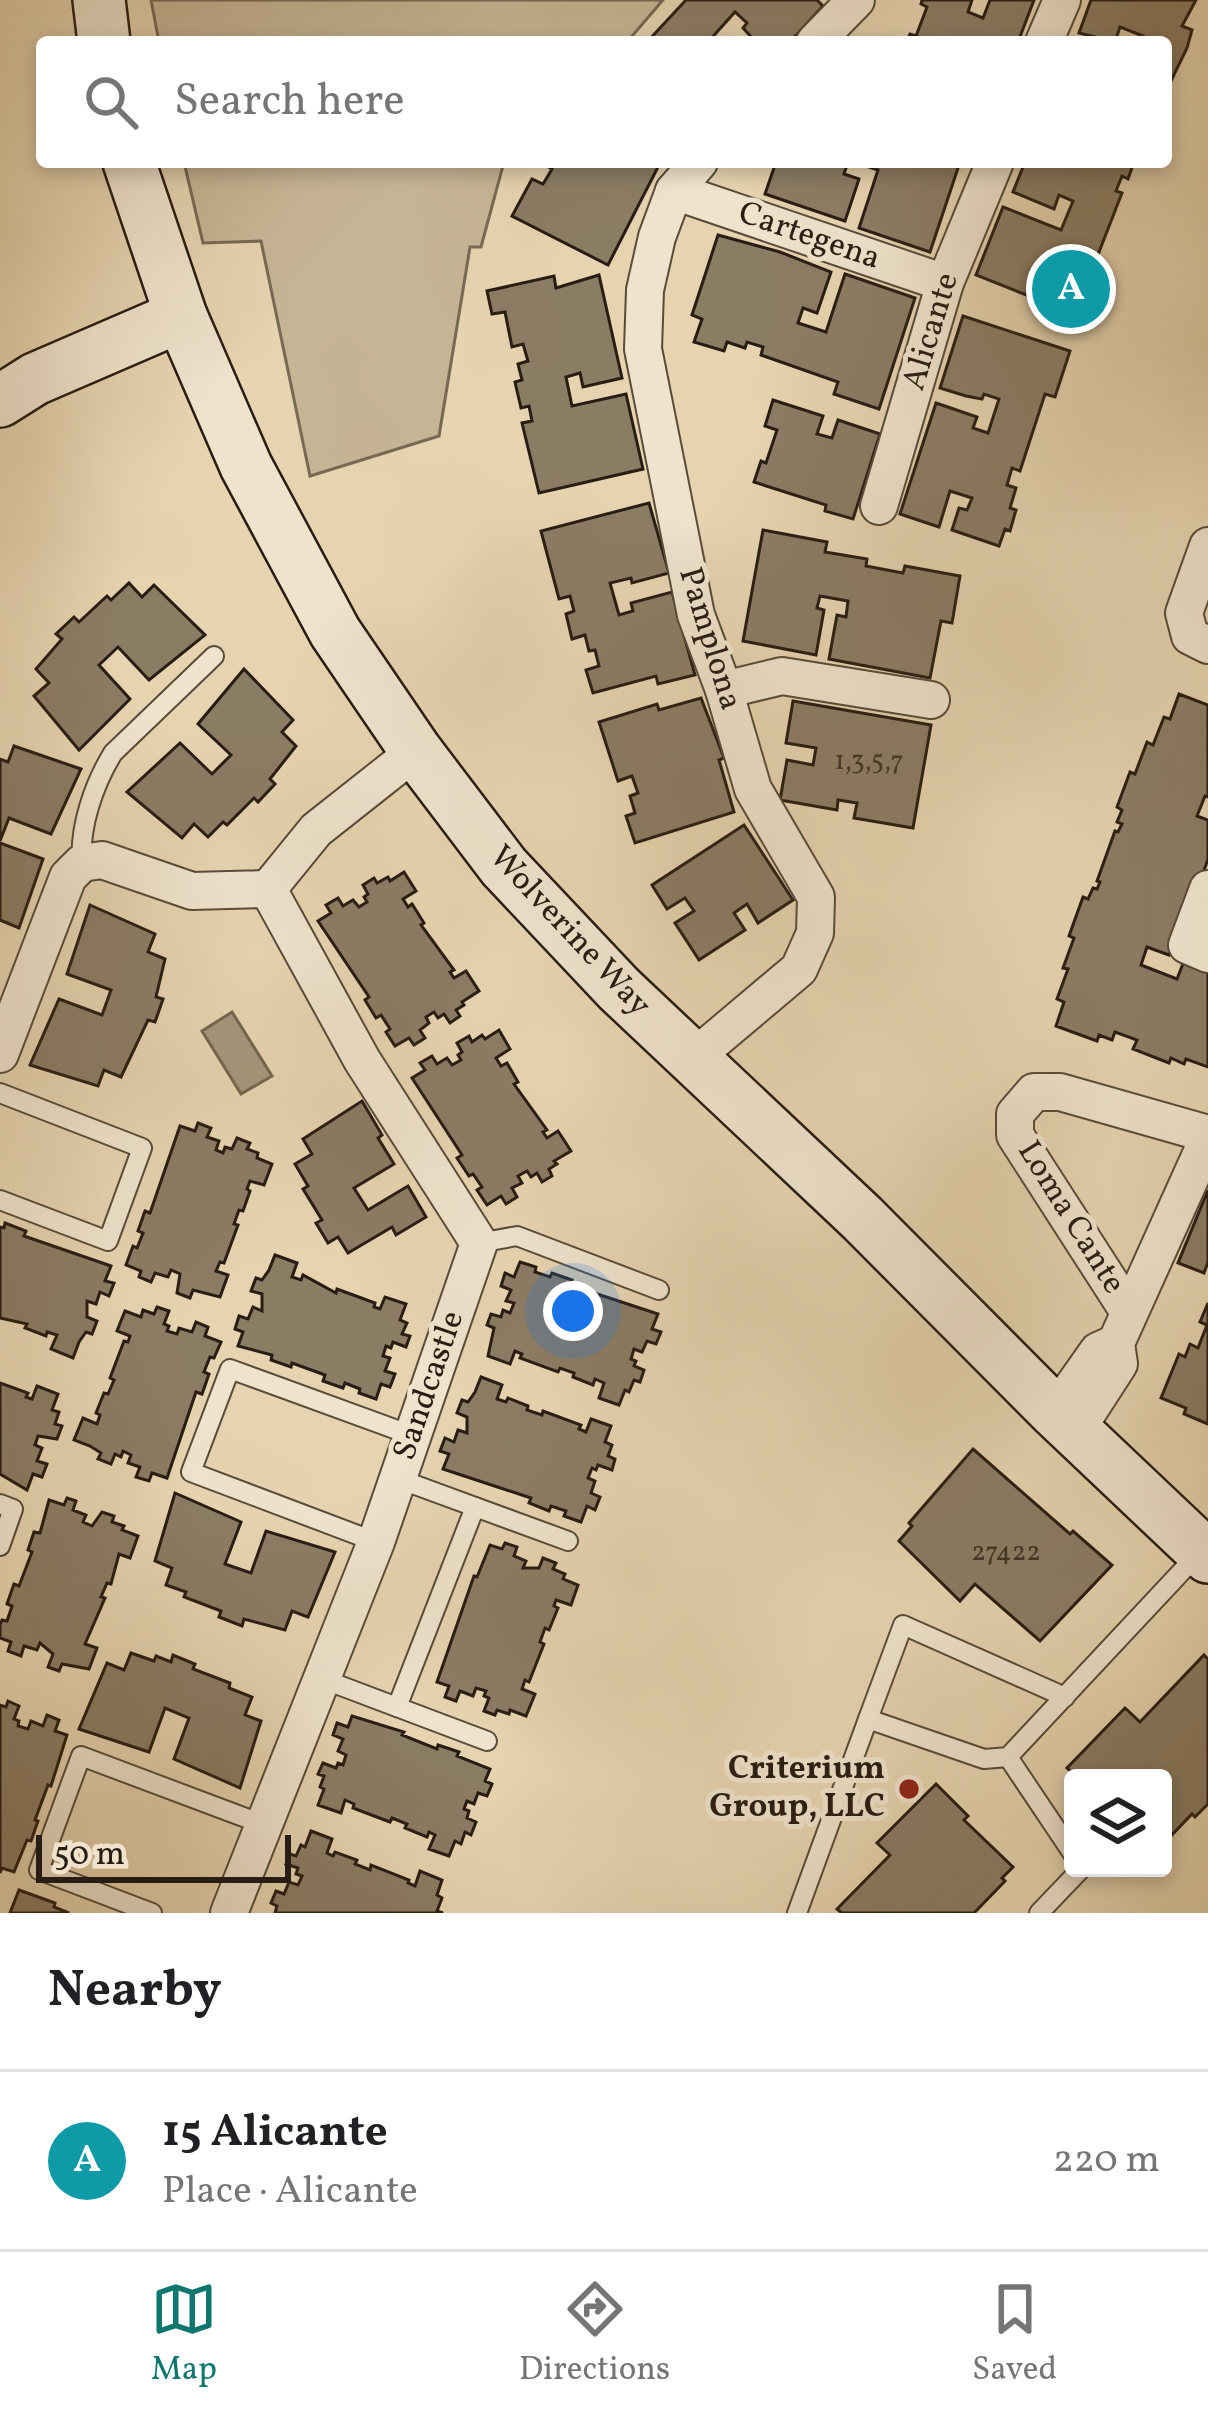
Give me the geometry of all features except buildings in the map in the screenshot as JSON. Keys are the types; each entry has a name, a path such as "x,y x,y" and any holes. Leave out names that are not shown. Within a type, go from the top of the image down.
{"street":[{"path":"99,0 103,36"},
{"path":"1047,36 1062,0"},
{"path":"820,36 846,3"},
{"name":"Wolverine Way","path":"132,168 181,316 246,466 335,632 504,868 691,1060 862,1218 1065,1422 1205,1554"},
{"name":"Pamplona","path":"691,1060 799,969 815,933 816,897 753,789 696,615 643,349 645,290 657,237 674,191 694,168"},
{"name":"Alicante","path":"879,506 945,283 993,168"},
{"name":"Cartegena","path":"674,191 945,283"},
{"path":"0,401 35,379 181,316"},
{"path":"1208,546 1184,613 1190,636 1208,646"},
{"path":"724,690 782,676 931,700"},
{"path":"0,1054 68,877 82,862 102,860 192,891 268,889 316,830 416,751"},
{"path":"268,889 362,1060 479,1243"},
{"path":"1208,889 1187,945 1208,954"},
{"name":"Loma Cante","path":"1065,1422 1098,1351 1122,1328 1208,1136 1060,1093 1034,1093 1015,1114 1015,1135 1122,1328"},
{"name":"Sandcastle","path":"229,1913 376,1542 479,1243"}],"lane":[{"path":"82,862 80,839 113,754 214,656"},
{"path":"0,1093 142,1148 108,1240 0,1200"},
{"path":"479,1243 517,1236 659,1290"},
{"path":"376,1542 191,1472 230,1369 411,1436"},
{"path":"399,1479 568,1541"},
{"path":"0,1504 13,1509 0,1546"},
{"path":"397,1707 475,1507"},
{"path":"868,1719 984,1759 1009,1757 1205,1554"},
{"path":"797,1913 903,1625 1065,1697"},
{"path":"320,1678 487,1741"},
{"path":"152,1913 39,1870 80,1756 262,1824"},
{"path":"1009,1757 1064,1840"},
{"path":"1039,1913 1073,1877"}],"shaded area":[{"path":"151,0 663,0 632,36 158,36"},
{"path":"185,168 502,168 481,247 470,247 439,436 310,476 261,241 203,243"},
{"path":"232,1012 272,1076 241,1094 202,1031"}],"place":[{"name":"15 Alicante","path":"1071,289"},
{"name":"Criterium Group, LLC","path":"909,1789"}]}
